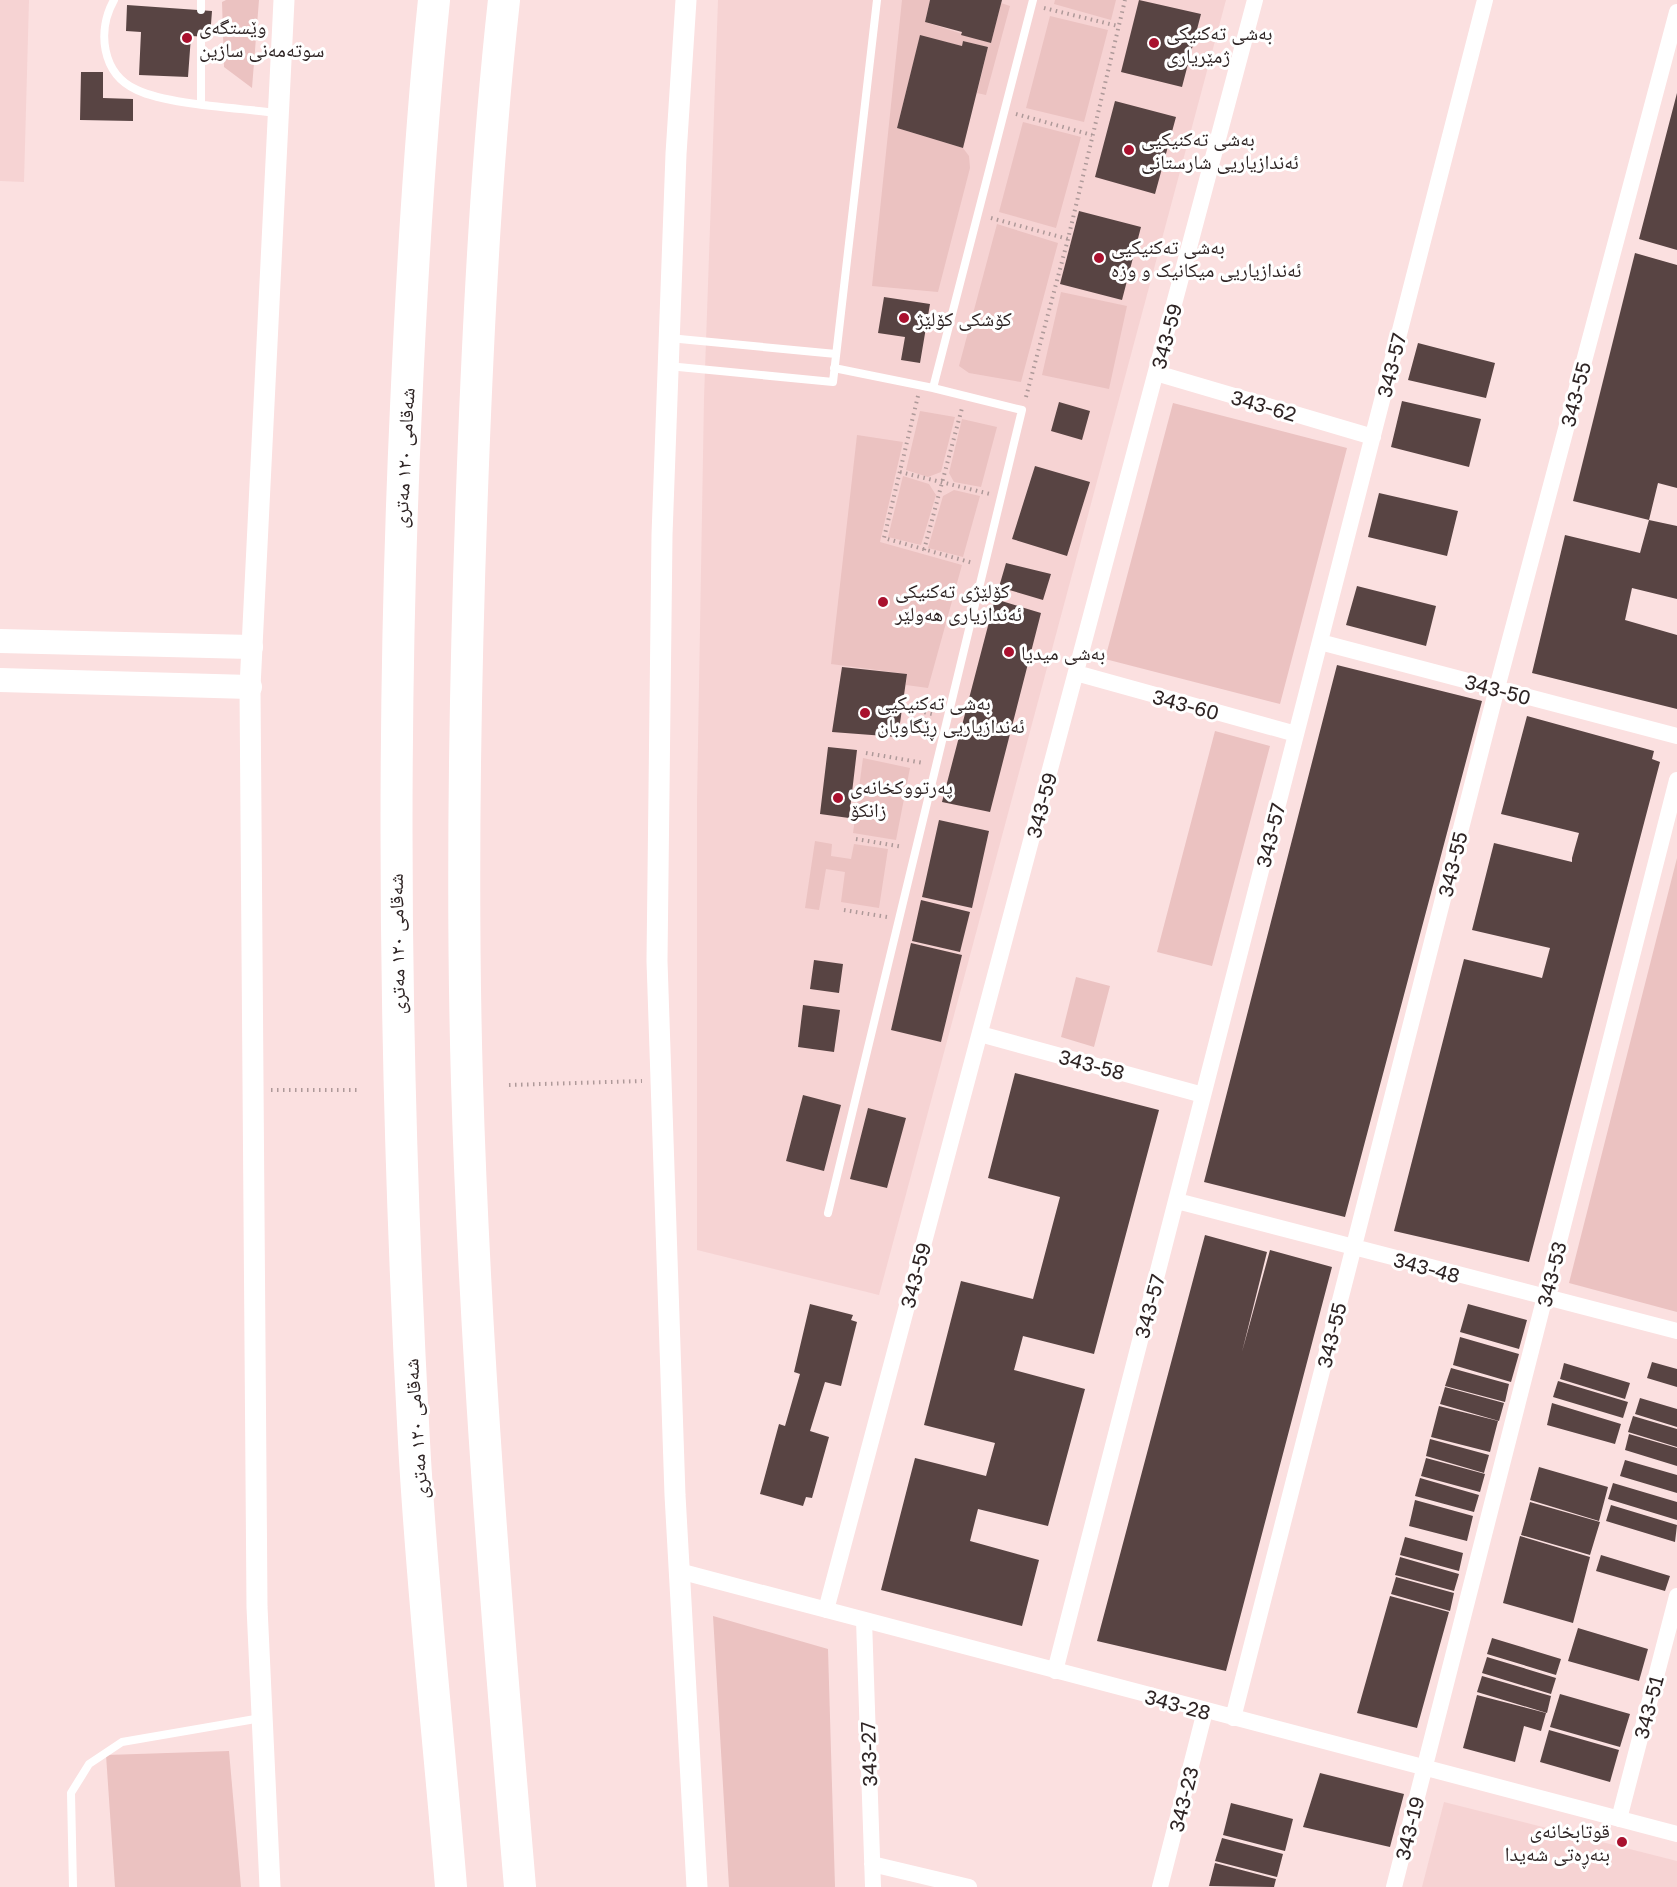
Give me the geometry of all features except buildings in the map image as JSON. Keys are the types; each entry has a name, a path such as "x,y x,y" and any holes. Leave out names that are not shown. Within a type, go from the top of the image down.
{"highway":[{"name":"شەقامی ١٢٠ مەتری","path":"435,0 411,286 401,509 394,896 398,1111 414,1447 451,1887"},
{"path":"504,0 489,169 476,384 466,644 463,851 473,1242 482,1402 520,1887"}],"main road":[{"path":"0,641 251,647"},
{"path":"0,680 250,687"}],"street":[{"path":"270,1887 257,1607 250,687 284,0"},
{"path":"686,0 676,154 662,535 657,926 679,1571 697,1887"},
{"name":"343-59","path":"826,1610 1255,0"},
{"name":"343-57","path":"1055,1671 1485,0"},
{"name":"343-55","path":"1233,1718 1497,688 1677,12"},
{"name":"343-62","path":"1156,373 1373,437"},
{"name":"343-50","path":"1320,642 1677,736"},
{"name":"343-60","path":"1076,673 1296,734"},
{"name":"343-53","path":"1423,1768 1677,780"},
{"name":"343-58","path":"980,1034 1203,1095"},
{"name":"343-48","path":"1177,1201 1545,1299 1677,1331"},
{"name":"343-28","path":"679,1571 1677,1834"},
{"name":"343-51","path":"1619,1819 1677,1596"},
{"name":"343-27","path":"864,1620 873,1887"},
{"name":"343-23","path":"1160,1887 1205,1711"},
{"name":"343-19","path":"1394,1887 1423,1768"},
{"path":"872,1864 969,1887"}],"lane":[{"path":"114,0 106,15 103,36 107,58 118,76 135,90 155,96 278,113"},
{"path":"201,0 201,10"},
{"path":"668,366 833,382 877,0"},
{"path":"933,388 1032,3"},
{"path":"201,36 201,103"},
{"path":"669,338 836,354"},
{"path":"828,1213 1022,410 966,395 834,368"},
{"path":"73,1887 71,1793 89,1764 122,1742 262,1718"}],"path":[{"path":"1022,410 1068,239 1125,0"},
{"path":"1032,3 1119,26"},
{"path":"1004,110 1092,135"},
{"path":"976,214 1068,239"},
{"path":"920,387 884,538 985,567"},
{"path":"924,550 966,395"},
{"path":"900,472 1002,497"},
{"path":"907,708 948,717"},
{"path":"866,753 937,766"},
{"path":"856,839 916,850"},
{"path":"844,910 900,919"},
{"path":"508,1085 661,1081"},
{"path":"253,1090 357,1090"}],"shaded area":[{"path":"0,0 29,0 24,182 0,181"},
{"path":"259,0 252,88 224,67 222,2"},
{"name":"کۆلێژی تەکنیکی ئەندازیاری هەولێر","path":"718,0 1226,0 879,1295 697,1250 697,801 704,398"},
{"path":"902,0 930,0 925,22 991,43 1001,3 1010,6 986,95 977,93 988,47 963,41 962,46 920,36 897,128 963,148 969,156 970,168 938,292 872,286"},
{"path":"1055,0 1116,0 1111,20 1054,4"},
{"path":"1050,16 1108,30 1084,122 1026,108"},
{"path":"1023,122 1081,137 1056,228 999,212"},
{"path":"997,224 1058,243 1021,382 969,373 959,366"},
{"path":"1061,292 1127,306 1109,389 1042,375"},
{"path":"1173,403 1347,448 1280,704 1105,659"},
{"path":"920,411 955,417 941,472 928,477 906,470"},
{"path":"962,419 997,427 981,487 954,482 949,473"},
{"path":"857,435 903,442 880,542 962,565 928,688 906,685 907,674 831,664"},
{"path":"903,476 929,484 936,495 921,545 888,537"},
{"path":"954,490 980,496 963,557 928,548 943,496"},
{"path":"1215,731 1270,746 1212,966 1157,952"},
{"path":"863,758 910,768 896,840 853,833"},
{"path":"815,841 832,844 831,856 851,859 854,844 888,849 879,908 841,902 845,872 826,869 819,910 805,908"},
{"path":"1677,858 1677,1312 1569,1283"},
{"path":"1076,977 1110,986 1094,1047 1061,1037"},
{"path":"713,1616 828,1649 835,1887 729,1887"},
{"path":"229,1751 241,1887 115,1887 106,1755"},
{"path":"1444,1802 1677,1861 1677,1887 1422,1887"}],"place":[{"name":"وێستگەی سوتەمەنی سازین","path":"187,38"},
{"name":"بەشی تەکنیکی ژمێریاری","path":"1154,43"},
{"name":"بەشی تەکنیکیی ئەندازیاریی شارستانی","path":"1129,150"},
{"name":"بەشی تەکنیکیی ئەندازیاریی میکانیک و وزە","path":"1099,258"},
{"name":"کۆشکی کۆلێژ","path":"904,318"},
{"name":"کۆلێژی تەکنیکی ئەندازیاری هەولێر","path":"883,602"},
{"name":"بەشی میدیا","path":"1009,652"},
{"name":"بەشی تەکنیکیی ئەندازیاریی ڕێگاوبان","path":"865,713"},
{"name":"پەرتووکخانەی زانکۆ","path":"838,798"},
{"name":"قوتابخانەی بنەڕەتی شەیدا","path":"1622,1842"}]}
